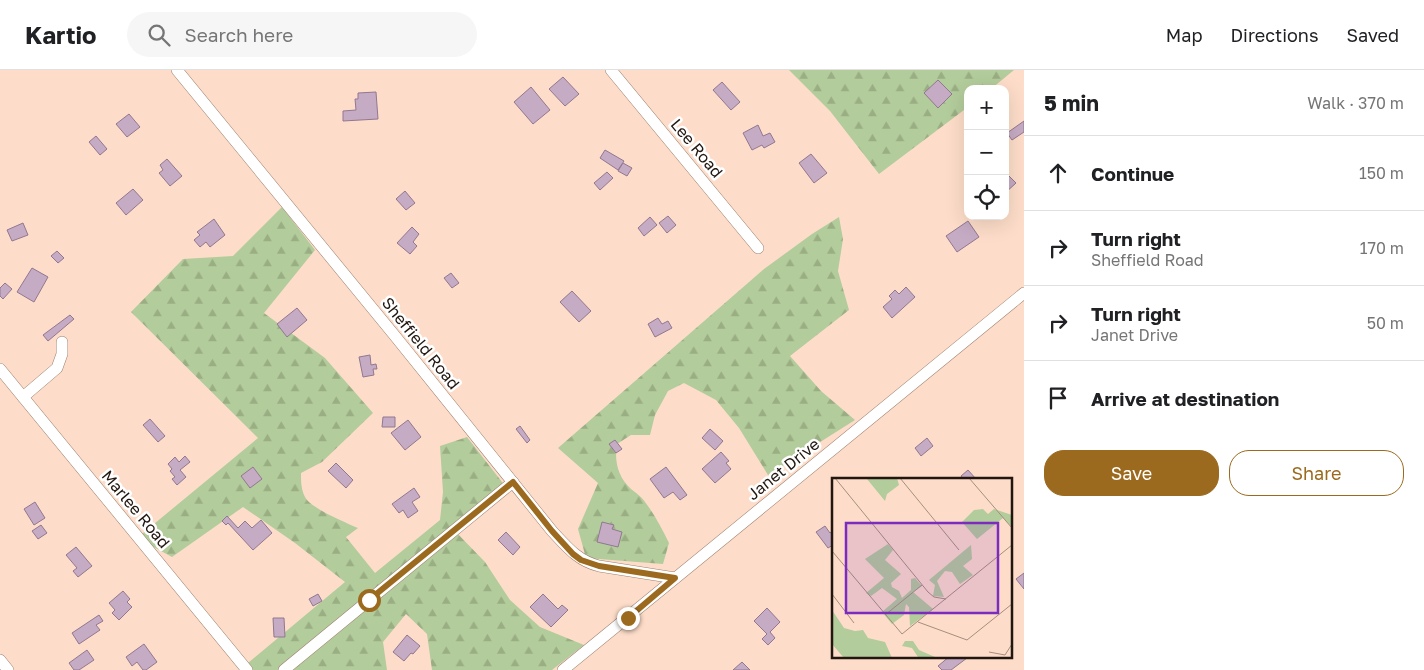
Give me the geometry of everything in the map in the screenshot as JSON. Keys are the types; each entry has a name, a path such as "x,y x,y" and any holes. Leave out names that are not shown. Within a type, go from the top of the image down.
{"street":[{"name":"Sheffield Road","path":"177,70 552,531 573,554 581,560 599,566 675,578"},
{"name":"Lee Road","path":"611,70 758,248"},
{"name":"Janet Drive","path":"563,670 1024,293"},
{"path":"23,397 57,368 62,354 62,342"},
{"name":"Marlee Road","path":"0,369 247,670"},
{"path":"284,670 513,482"},
{"path":"0,660 8,670"}],"green space":[{"path":"789,70 1014,70 996,85 964,85 964,110 879,174 830,111"},
{"path":"282,207 315,250 264,313 325,358 373,413 322,462 301,473 305,497 311,504 358,528 346,537 375,573 440,520 443,492 440,446 467,437 509,491 453,529 485,562 510,600 540,627 584,645 552,670 432,670 427,634 406,614 383,642 387,670 244,670 242,668 345,582 295,543 243,507 172,557 137,538 258,438 131,312 183,259 233,256"},
{"path":"839,217 843,239 838,271 849,310 790,356 821,391 855,420 768,475 739,428 716,400 684,383 668,391 655,415 650,435 631,435 617,444 616,450 620,474 631,489 644,500 669,543 663,564 586,558 578,529 598,483 558,448 764,269"}],"building":[{"path":"563,77 579,94 565,106 549,89"},
{"path":"938,80 952,94 938,108 924,93"},
{"path":"722,82 740,102 731,110 713,90"},
{"path":"531,87 550,110 533,124 514,102"},
{"path":"376,92 378,119 343,121 343,111 356,110 355,99 358,99 358,93"},
{"path":"129,114 140,127 127,137 116,124"},
{"path":"1024,121 1024,132 1012,140 1009,132"},
{"path":"758,125 763,136 770,133 775,142 764,148 762,145 752,150 743,133"},
{"path":"96,136 107,149 100,155 89,142"},
{"path":"605,150 624,161 618,170 600,158"},
{"path":"811,154 827,173 814,183 799,163"},
{"path":"167,159 182,176 170,186 159,173 163,170 160,165"},
{"path":"623,163 632,168 627,176 618,171"},
{"path":"607,172 613,178 600,190 594,183"},
{"path":"1009,176 1016,183 1009,189"},
{"path":"133,189 143,200 126,215 116,203"},
{"path":"405,191 415,203 406,210 396,199"},
{"path":"668,216 676,225 667,233 659,223"},
{"path":"650,217 657,225 644,236 638,228"},
{"path":"214,219 225,235 210,247 206,242 200,247 194,240 200,235 197,232"},
{"path":"968,221 979,237 957,252 946,236"},
{"path":"23,223 28,235 12,241 7,230"},
{"path":"412,227 419,234 413,242 417,246 410,254 397,243"},
{"path":"57,251 64,258 58,263 51,256"},
{"path":"32,268 48,277 34,302 17,292"},
{"path":"451,273 459,283 452,288 444,278"},
{"path":"5,283 12,289 3,299 0,296 0,288"},
{"path":"906,287 915,297 892,318 883,307 892,299 889,296 895,290 899,294"},
{"path":"572,291 591,311 579,322 560,302"},
{"path":"297,308 307,320 287,337 277,324"},
{"path":"70,315 74,319 48,341 43,335"},
{"path":"658,318 662,324 668,321 672,328 655,337 648,324"},
{"path":"370,355 371,365 376,364 377,369 373,369 374,375 363,377 359,357"},
{"path":"383,417 395,417 395,427 382,427"},
{"path":"150,419 165,436 158,442 143,425"},
{"path":"408,420 421,437 405,450 391,433"},
{"path":"520,426 530,440 527,443 516,429"},
{"path":"710,429 723,441 715,450 702,438"},
{"path":"927,438 933,446 921,456 915,448"},
{"path":"615,440 622,449 616,453 609,444"},
{"path":"721,452 729,461 726,463 731,469 715,483 702,469"},
{"path":"185,456 190,462 180,470 186,477 177,485 172,479 175,477 170,471 172,469 168,464 175,457 179,462"},
{"path":"336,463 353,480 346,488 328,471"},
{"path":"253,467 262,479 250,488 241,476"},
{"path":"666,467 687,495 680,500 673,492 664,498 650,479"},
{"path":"968,470 975,478 962,478 961,476"},
{"path":"414,488 420,497 412,502 418,511 408,518 403,510 399,513 392,504"},
{"path":"35,502 45,518 34,525 24,509"},
{"path":"227,516 238,528 245,521 252,528 261,520 272,533 253,550 228,523 226,525 222,521"},
{"path":"602,522 614,525 612,529 622,532 618,547 597,542"},
{"path":"41,525 47,533 38,539 32,531"},
{"path":"825,526 830,533 832,532 832,546 828,548 816,532"},
{"path":"506,532 520,547 513,555 498,540"},
{"path":"76,547 92,566 78,577 73,571 77,568 66,555"},
{"path":"1024,573 1024,589 1016,579"},
{"path":"123,591 130,599 127,602 132,607 119,620 112,613 115,610 109,603"},
{"path":"318,594 322,601 313,606 309,599"},
{"path":"543,594 558,609 562,605 568,610 551,627 530,607"},
{"path":"767,608 780,622 770,632 775,638 768,645 762,639 767,634 754,621"},
{"path":"99,615 103,621 96,625 100,630 79,644 72,633"},
{"path":"273,618 284,618 285,637 274,637"},
{"path":"407,635 420,646 404,661 393,652"},
{"path":"144,644 157,662 146,670 143,670 137,662 132,666 126,657"},
{"path":"87,650 94,660 79,670 74,670 69,663"},
{"path":"948,658 967,658 951,670 942,670 938,666"},
{"path":"742,662 750,670 733,670"}],"route":[{"path":"369,600 513,482 552,531 581,560 599,566 675,578 628,618"}]}
